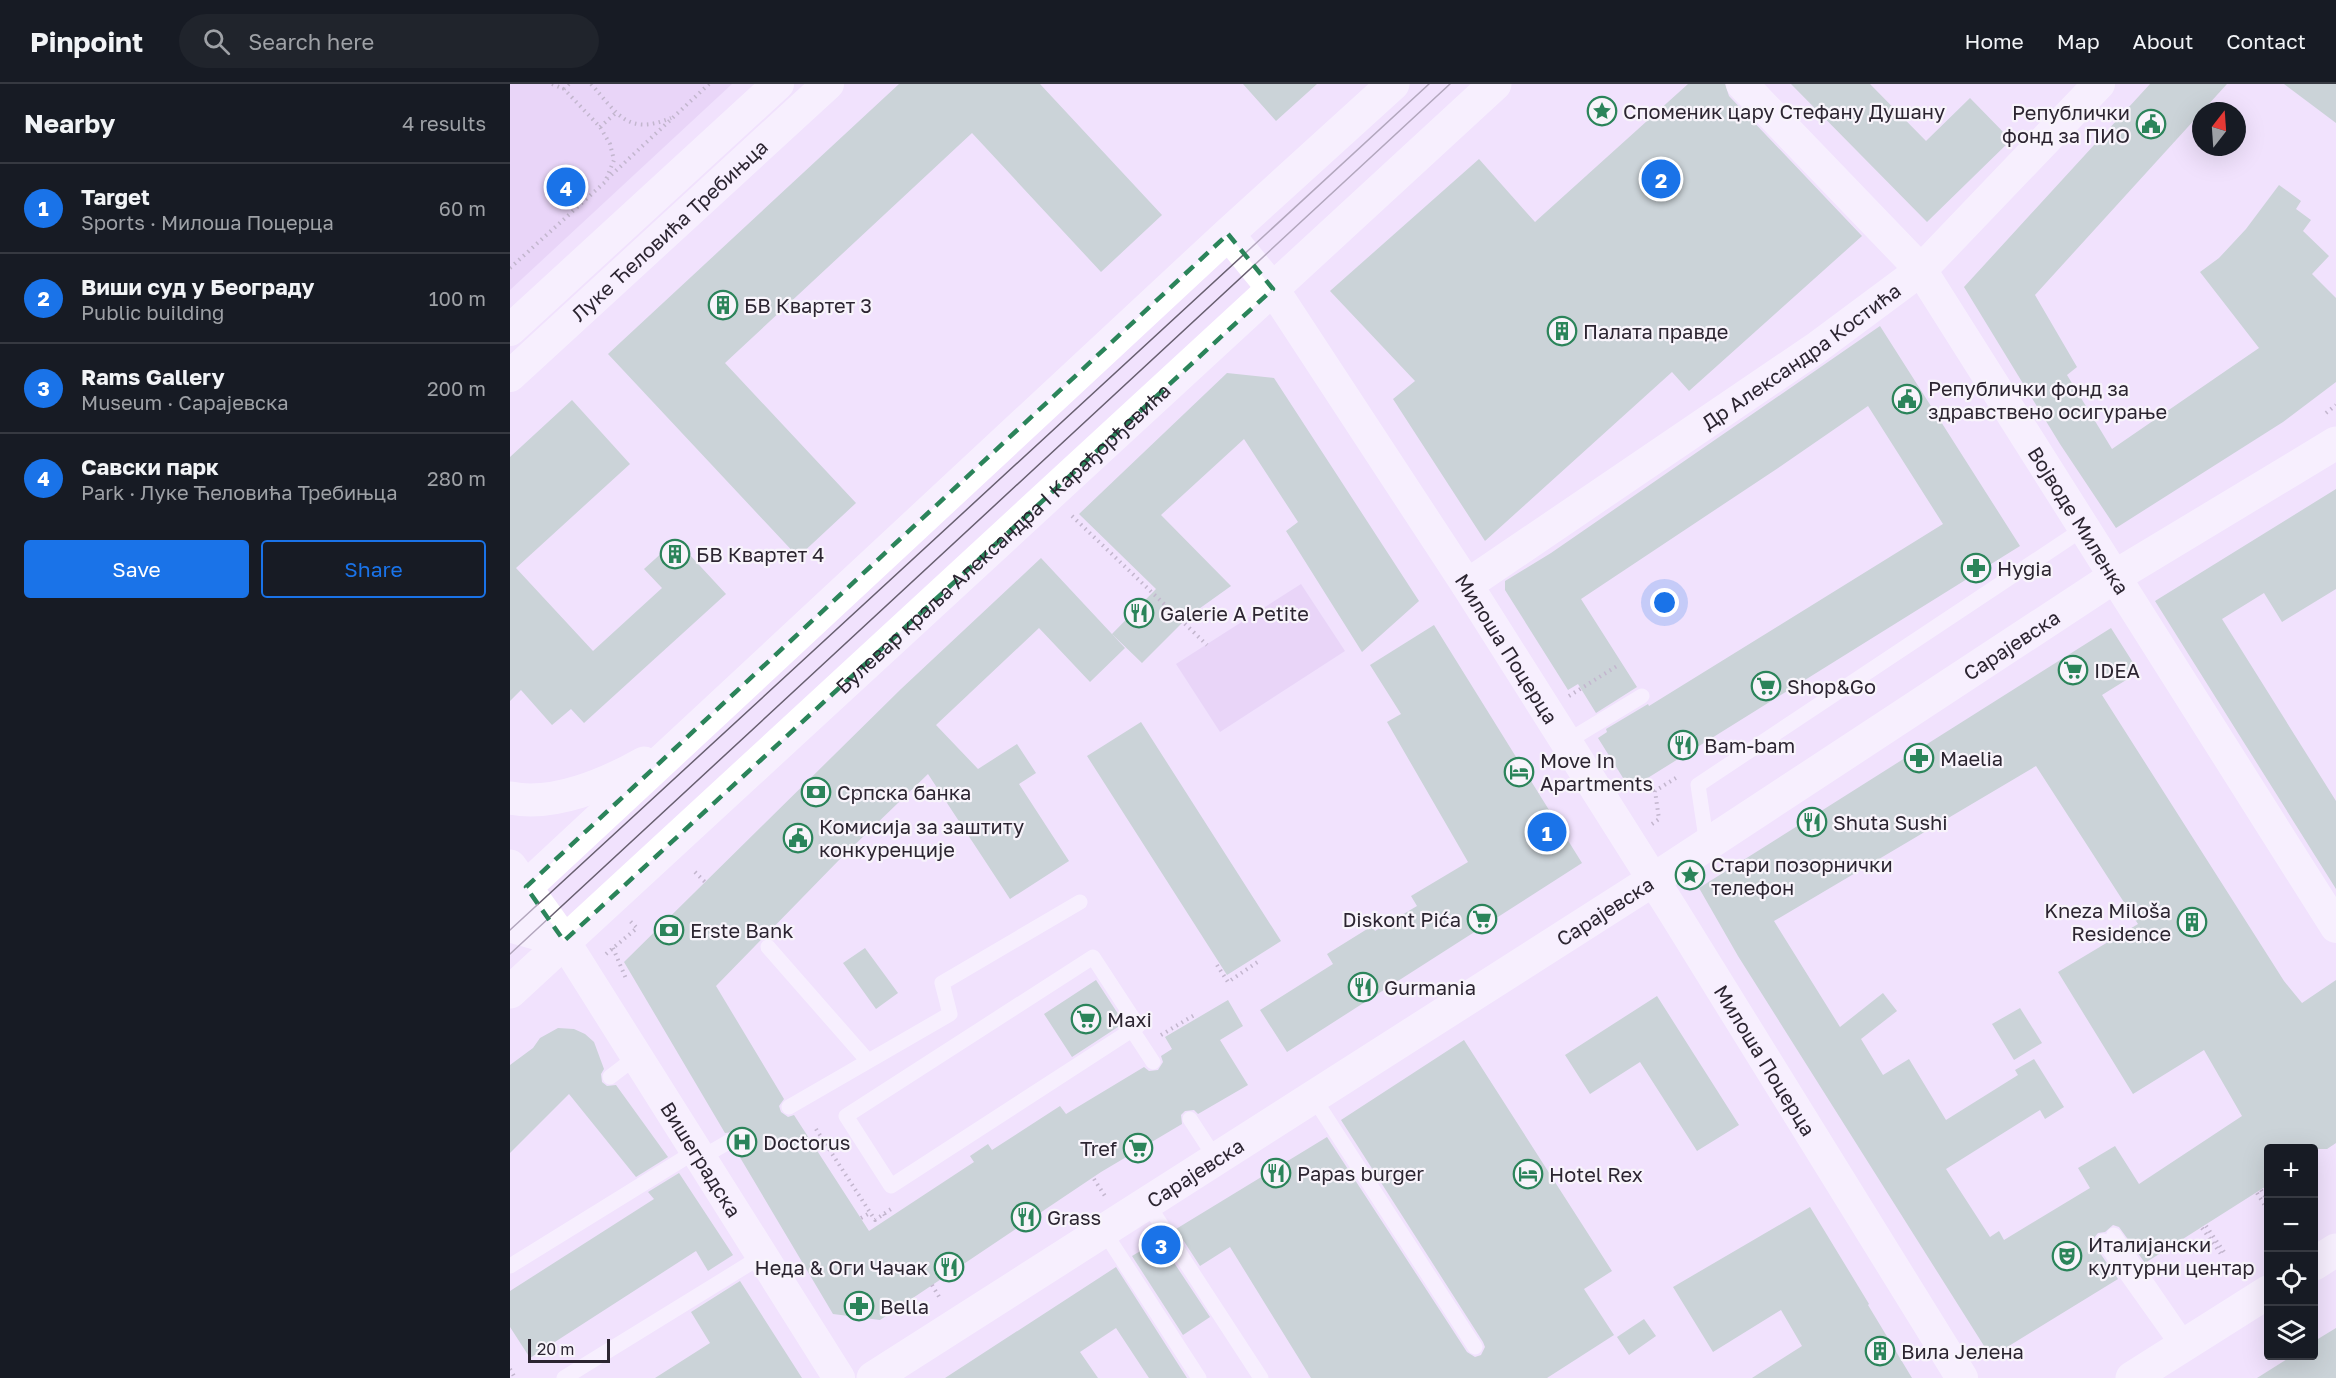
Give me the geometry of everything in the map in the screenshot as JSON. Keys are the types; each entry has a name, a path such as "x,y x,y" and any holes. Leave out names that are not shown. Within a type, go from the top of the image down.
{"main road":[{"path":"564,941 515,885 685,740 1228,234 1393,84"},
{"name":"Булевар краља Александра I Карађорђевића","path":"510,992 1495,84"},
{"name":"Сарајевска","path":"873,1378 1653,880 2114,578 2336,443"},
{"path":"510,798 540,801 605,782 685,740"},
{"path":"510,926 564,941"},
{"path":"2318,1261 2336,1250"},
{"path":"2132,1378 2264,1295"}],"street":[{"name":"Луке Ћеловића Требињца","path":"510,330 778,84"},
{"name":"Луке Ћеловића Требињца","path":"510,375 828,84"},
{"name":"Војводе Миленка","path":"1742,84 1921,270 2336,927"},
{"name":"Др Александра Костића","path":"1467,585 1610,497 1822,355 1921,270 2099,84"},
{"name":"Милоша Поцерца","path":"1228,234 1273,289 1467,585 1962,1378"},
{"name":"Вишеградска","path":"564,941 839,1378"}],"lane":[{"path":"1707,845 1698,784 2083,528"},
{"path":"1566,742 1642,696"},
{"path":"789,1107 950,1014 942,983 1080,902"},
{"path":"768,947 868,1061"},
{"path":"1093,957 1138,1026 1129,1032 891,1186 846,1116 1093,957"},
{"path":"1129,1032 1149,1064"},
{"path":"610,1077 627,1064"},
{"path":"1313,1097 1475,1347"},
{"path":"1186,1121 1212,1161"},
{"path":"510,1266 698,1155 730,1141"},
{"path":"1147,1203 1261,1378"},
{"path":"1103,1230 1199,1378"},
{"path":"2109,1238 2184,1345"},
{"path":"564,1378 762,1256"}],"path":[{"path":"552,84 564,89 600,127 610,144 614,160 605,182"},
{"path":"564,89 569,84"},
{"path":"591,84 616,112 634,124 646,126 675,117"},
{"path":"510,268 709,84"},
{"path":"600,127 616,112"},
{"path":"1071,515 1207,645"},
{"path":"1563,699 1617,666"},
{"path":"695,872 705,882"},
{"path":"605,955 637,928 627,918"},
{"path":"1217,966 1228,982 1259,961"},
{"path":"1173,1028 1196,1014"},
{"path":"1094,1179 1105,1196"},
{"path":"2264,1202 2259,1192 2265,1198"},
{"path":"861,1218 870,1213"},
{"path":"884,1214 887,1219"},
{"path":"2204,1227 2223,1253"},
{"path":"932,1286 942,1300"},
{"path":"510,1369 516,1378"}],"highlighted area":[{"path":"1228,234 1273,289 564,941 526,887"}],"shaded area":[{"path":"510,84 732,84 510,290"},
{"path":"1301,584 1345,651 1220,732 1176,664"}],"building":[{"name":"БВ Квартет 3","path":"899,84 1040,84 1162,215 1101,272 972,133 725,363 856,503 798,557 608,354"},
{"path":"1243,84 1317,84 1276,121"},
{"name":"Палата правде","path":"1688,84 1725,84 1729,96 1862,236 1689,391 1672,372 1485,541 1393,399 1415,381 1330,291 1479,159 1535,222"},
{"path":"1791,84 1870,84 1926,141 1970,98 2011,140 1927,222"},
{"path":"2150,84 2227,84 2211,102 2192,102 2192,122 2035,295 2077,367 2067,375 2112,449 2259,348 2200,272 2219,258 2246,229 2279,185 2301,201 2296,209 2311,220 2303,231 2329,256 2312,274 2336,298 2336,382 2283,422 2116,528 2060,444 1964,287"},
{"path":"2284,84 2336,84 2336,123"},
{"path":"1880,326 2020,546 1630,789 1598,738 1607,732 1606,729 1648,704 1649,706 1943,524 1868,406 1581,599 1637,687 1596,713 1578,684 1568,690 1505,590 1505,581 1551,553"},
{"path":"1227,373 1274,378 1419,601 1362,652 1286,531 1298,522 1244,439 1161,515 1231,586 1189,616 1142,663 1112,634 1156,589 1079,514"},
{"name":"БВ Квартет 4","path":"572,400 630,464 516,568 593,651 662,588 644,569 676,540 726,594 584,723 571,709 552,725 521,690 510,701 510,457"},
{"path":"2336,489 2336,589 2282,622 2264,593 2222,619 2336,801 2336,889 2155,601"},
{"path":"1041,558 1125,648 1090,682 1039,628 936,725 978,769 1017,744 1036,773 1019,784 1069,861 1010,899 928,774 840,859 716,986 784,1099 779,1106 781,1112 788,1117 794,1115 869,1231 974,1162 970,1156 988,1144 992,1150 1060,1106 1066,1114 1144,1067 1149,1071 1158,1070 1163,1062 1161,1056 1172,1049 1165,1037 1228,1000 1243,1026 1220,1040 1248,1085 1198,1114 1194,1110 1185,1111 1181,1115 1182,1124 1101,1172 880,1320 833,1314 735,1149 739,1145 739,1137 734,1132 725,1133 624,962 901,689"},
{"path":"1434,625 1582,863 1287,1052 1260,1010 1333,964 1327,954 1372,926 1375,931 1417,906 1411,896 1468,862 1387,722 1401,714 1370,665"},
{"path":"2111,628 2139,672 2102,695 2284,981 2302,1003 2336,980 2336,1143 2327,1149 2318,1149 2318,1144 2264,1144 2264,1188 2145,1263 2119,1227 2113,1225 2105,1232 2098,1233 2094,1238 2095,1246 2118,1279 1991,1357 1738,956 1699,888","holes":["2036,766 2138,924 2058,972 2133,1094 2204,1050 2242,1116 2139,1184 2115,1146 2078,1168 2090,1188 2004,1240 1999,1231 1990,1237 1946,1169 2040,1110 2045,1119 2064,1107 2034,1059 2015,1070 2018,1075 1946,1120 1909,1059 1883,1075 1861,1039 1897,1011 1883,993 1840,1027 1774,921"]},
{"path":"1141,722 1281,941 1227,975 1087,756"},
{"path":"865,948 898,993 876,1009 843,963"},
{"path":"1096,980 1124,1023 1072,1057 1044,1014"},
{"path":"1657,996 1739,1125 1697,1151 1640,1062 1590,1094 1565,1055"},
{"path":"2020,1008 2042,1043 2014,1060 1992,1024"},
{"path":"558,1028 574,1029 585,1034 594,1042 604,1069 601,1074 602,1082 607,1086 616,1085 668,1157 636,1177 569,1094 510,1153 510,1065 533,1048 540,1038"},
{"path":"1464,1040 1612,1271 1584,1289 1614,1335 1547,1378 1311,1378 1230,1247 1200,1266 1176,1229 1327,1137 1467,1352 1475,1357 1481,1355 1485,1347 1483,1342 1341,1120"},
{"path":"679,1173 733,1255 708,1271 696,1251 530,1358 510,1327 510,1291 654,1199 648,1192"},
{"path":"1810,1207 1912,1378 1752,1378 1802,1346 1781,1310 1713,1352 1673,1287"},
{"path":"1159,1240 1210,1317 1183,1335 1132,1256"},
{"path":"1116,1267 1187,1378 1149,1378 1116,1328 1080,1352 1098,1378 945,1378"},
{"path":"740,1281 802,1378 655,1378 710,1343 691,1312"},
{"path":"1644,1319 1656,1336 1629,1355 1617,1337"},
{"path":"2336,1328 2336,1378 2257,1378 2286,1360 2318,1360 2318,1339"}],"tram line":[{"path":"510,930 1429,84"},
{"path":"510,954 1450,84"}],"place":[{"name":"Споменик цару Стефану Душану","path":"1602,111"},
{"name":"Републички фонд за ПИО","path":"2151,124"},
{"name":"Виши суд у Београду","path":"1661,179"},
{"name":"Савски парк","path":"566,187"},
{"name":"БВ Квартет 3","path":"723,305"},
{"name":"Палата правде","path":"1562,331"},
{"name":"Републички фонд за здравствено осигурање","path":"1907,399"},
{"name":"БВ Квартет 4","path":"675,554"},
{"name":"Hygia","path":"1976,568"},
{"name":"Galerie A Petite","path":"1139,613"},
{"name":"IDEA","path":"2073,670"},
{"name":"Shop&Go","path":"1766,686"},
{"name":"Bam-bam","path":"1683,745"},
{"name":"Maelia","path":"1919,758"},
{"name":"Move In Apartments","path":"1519,772"},
{"name":"Српска банка","path":"816,792"},
{"name":"Shuta Sushi","path":"1812,822"},
{"name":"Target","path":"1547,832"},
{"name":"Комисија за заштиту конкуренције","path":"798,838"},
{"name":"Стари позорнички телефон","path":"1690,875"},
{"name":"Diskont Pića","path":"1482,919"},
{"name":"Kneza Miloša Residence","path":"2192,922"},
{"name":"Erste Bank","path":"669,930"},
{"name":"Gurmania","path":"1363,987"},
{"name":"Maxi","path":"1086,1019"},
{"name":"Doctorus","path":"742,1142"},
{"name":"Tref","path":"1138,1148"},
{"name":"Papas burger","path":"1276,1173"},
{"name":"Hotel Rex","path":"1528,1174"},
{"name":"Grass","path":"1026,1217"},
{"name":"Rams Gallery","path":"1161,1245"},
{"name":"Италијански културни центар","path":"2067,1256"},
{"name":"Неда & Оги Чачак","path":"949,1267"},
{"name":"Bella","path":"859,1306"},
{"name":"Вила Јелена","path":"1880,1351"}]}
